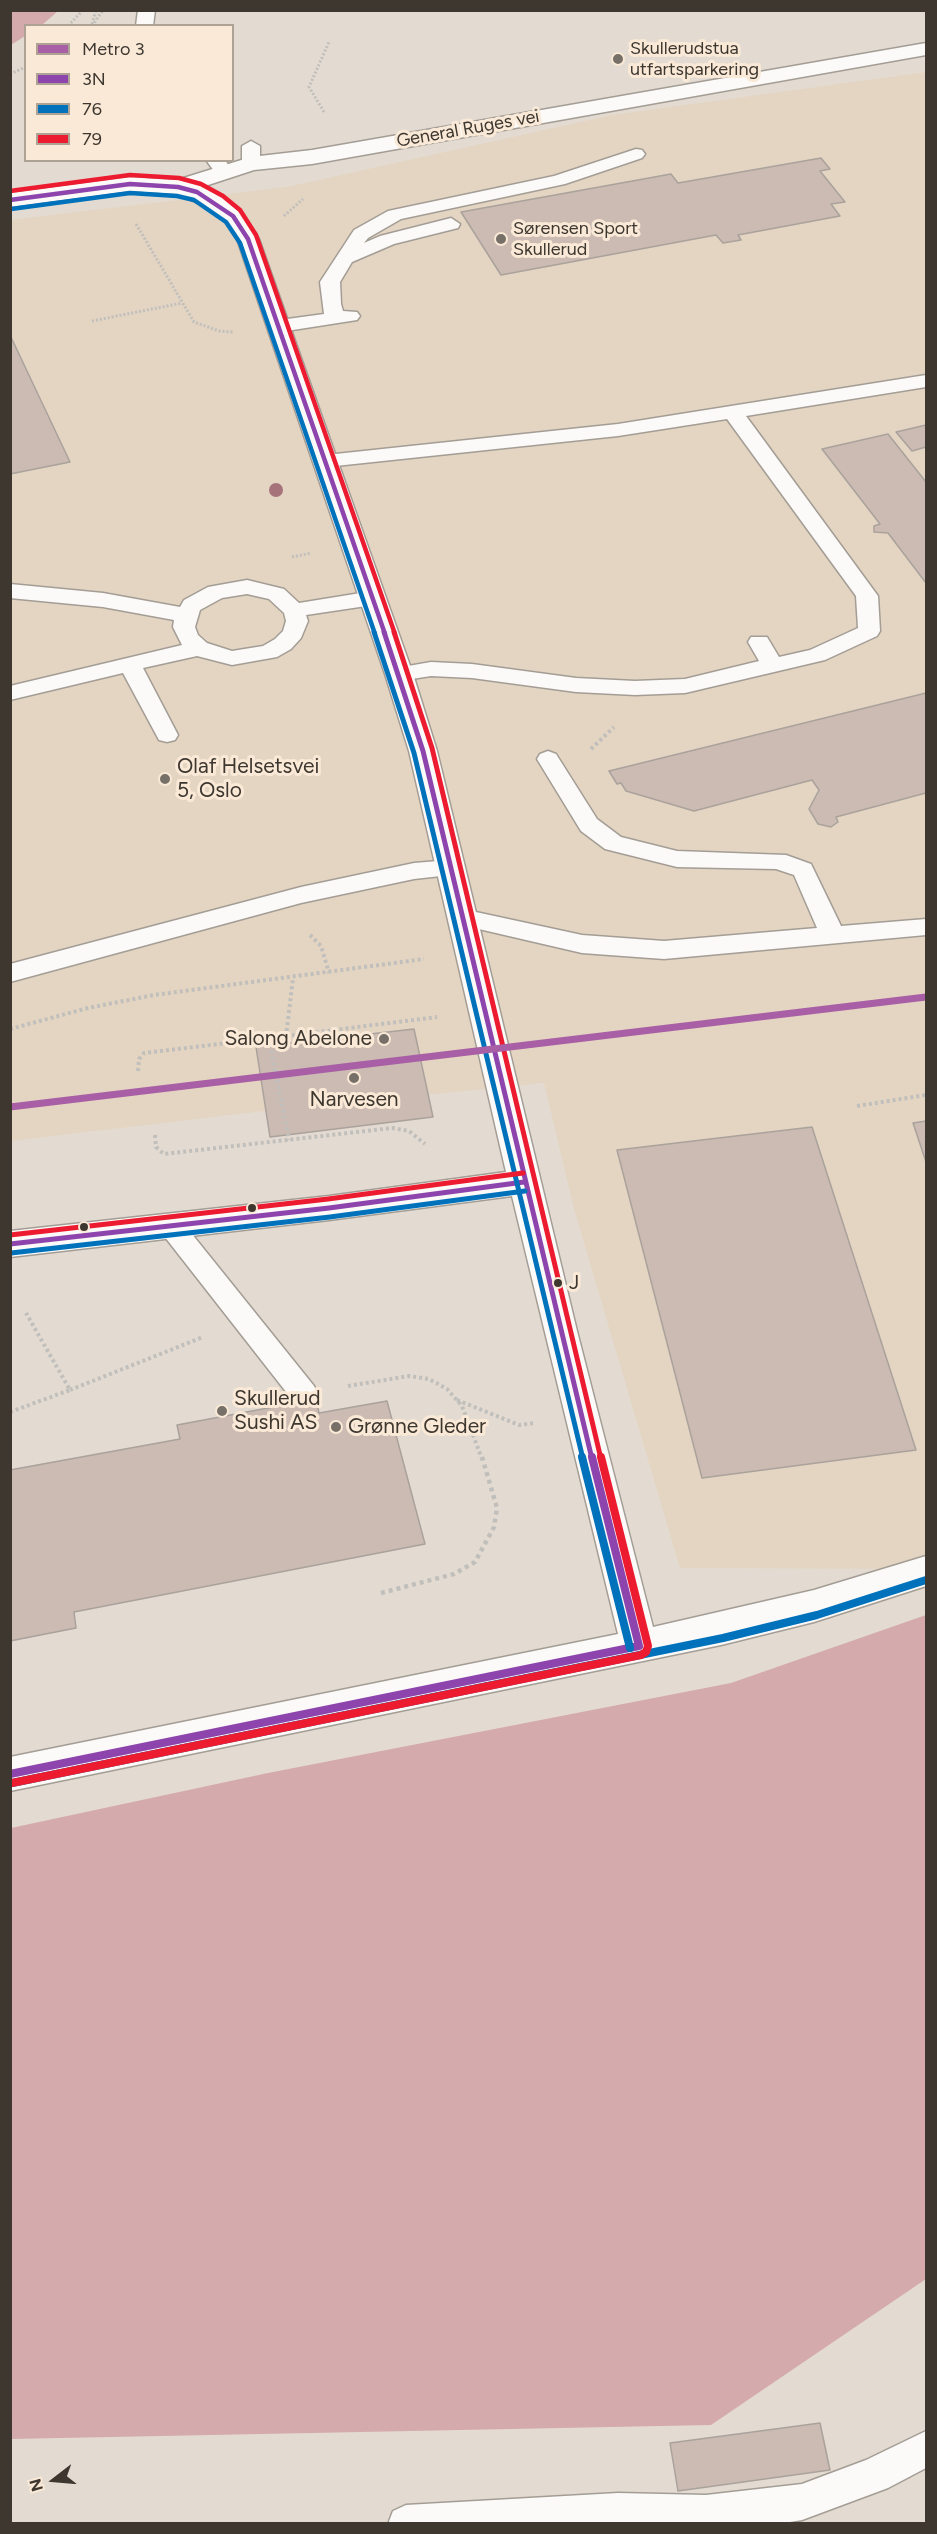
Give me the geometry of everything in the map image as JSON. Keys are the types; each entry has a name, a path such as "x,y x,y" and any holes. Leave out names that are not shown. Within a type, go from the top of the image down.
{"street":[{"name":"General Ruges vei","path":"234,161 251,155 312,157 927,49"},
{"name":"General Ruges vei","path":"10,200 129,184 178,187 219,166"},
{"path":"178,187 197,192 217,203 233,216 248,239 399,674 423,752 524,1182 639,1646"},
{"path":"10,1244 328,1208 524,1182"},
{"path":"10,1774 639,1646 802,1609 927,1571"}],"lane":[{"path":"280,326 343,317 331,304 330,282 361,234 376,223 428,206 559,180 636,154"},
{"path":"345,258 387,240 451,224"},
{"path":"326,461 618,430 927,381"},
{"path":"399,674 431,669 472,671 576,686 635,688 685,686 817,655 869,631 867,596 732,411"},
{"path":"231,588 262,589 276,594 294,610 297,621 293,633 283,644 270,652 232,658 214,655 199,648 188,638 184,627 186,615 202,598 231,588"},
{"path":"10,591 103,600 186,615"},
{"path":"294,610 373,598"},
{"path":"759,642 773,666"},
{"path":"10,693 199,648"},
{"path":"130,665 167,735"},
{"path":"663,665 665,687"},
{"path":"554,768 589,825 613,843 677,859 778,861 803,870 833,936"},
{"path":"10,973 301,895 414,871 451,868"},
{"path":"462,917 582,944 664,950 927,927"},
{"path":"170,1226 304,1395"},
{"path":"406,2523 618,2512 706,2514 802,2502 876,2475 927,2449"}],"path":[{"path":"70,24 83,10"},
{"path":"93,24 103,10"},
{"path":"324,112 309,87 329,42"},
{"path":"10,74 24,68"},
{"path":"248,239 272,226 306,197 312,157"},
{"path":"134,220 194,321 201,326 219,331 242,331"},
{"path":"92,321 182,303"},
{"path":"554,768 636,707 635,688"},
{"path":"10,1029 88,1008 154,995 434,958"},
{"path":"286,1036 293,978"},
{"path":"138,1071 139,1059 144,1053 445,1016"},
{"path":"269,1039 289,1140"},
{"path":"857,1106 927,1095"},
{"path":"154,1135 156,1147 164,1154 392,1128 409,1131 425,1144"},
{"path":"26,1313 70,1390"},
{"path":"10,1413 245,1321"},
{"path":"304,1395 409,1376 429,1379 447,1389 456,1400 470,1427 497,1508 494,1527 475,1562 454,1574 381,1593"},
{"path":"456,1400 519,1425 537,1423"}],"shaded area":[{"path":"11,10 58,10 43,24 24,24 24,37 11,45"},
{"path":"926,72 926,1569 680,1568 574,1209 544,1083 256,1112 11,1141 10,220 287,187 612,115"},
{"path":"926,1615 926,2279 711,2425 11,2439 11,1828 268,1773 731,1683"}],"building":[{"path":"821,158 830,169 820,171 845,202 831,204 840,216 738,235 741,240 723,243 716,235 501,275 461,212 671,174 678,183"},
{"path":"10,335 70,462 10,474"},
{"path":"926,425 926,447 912,451 896,432"},
{"path":"888,434 926,482 926,583 888,533 874,532 874,526 880,524 822,449"},
{"path":"926,693 926,793 836,817 838,822 831,827 818,824 809,809 819,790 812,780 694,811 626,791 621,783 617,784 609,771"},
{"path":"414,1029 433,1117 270,1137 256,1047"},
{"path":"926,1121 926,1162 913,1123"},
{"path":"812,1127 916,1450 702,1478 617,1150"},
{"path":"316,1399 319,1413 387,1401 425,1544 74,1612 76,1628 10,1641 10,1470 180,1439 177,1425"},
{"path":"820,2423 830,2470 678,2491 670,2443"}],"metro line":[{"name":"3","path":"10,1107 926,997"}],"transit line":[{"name":"79","path":"10,191 130,175 179,178 201,184 223,196 240,210 256,235 408,671 432,748 569,1329 648,1646 646,1652 641,1655 12,1783"},
{"name":"3N","path":"10,200 130,184 178,187 197,192 217,203 233,216 248,239 399,674 423,751 560,1331 639,1646"},
{"name":"76","path":"11,209 130,193 177,196 194,200 212,210 226,222 240,243 390,677 414,753 551,1333 630,1648"},
{"name":"79","path":"10,1235 328,1199 523,1173"},
{"name":"3N","path":"10,1244 329,1208 524,1182"},
{"name":"76","path":"11,1253 330,1217 525,1191"},
{"name":"76","path":"12,1783 723,1638 817,1615 926,1580"},
{"name":"3N","path":"10,1774 639,1646"}],"place":[{"name":"Skullerudstua utfartsparkering","path":"618,59"},
{"name":"Sørensen Sport Skullerud","path":"501,239"},
{"name":"Olaf Helsetsvei 5, Oslo","path":"165,779"},
{"name":"Salong Abelone","path":"384,1039"},
{"name":"Narvesen","path":"354,1078"},
{"name":"J","path":"558,1283"},
{"name":"Skullerud Sushi AS","path":"222,1411"},
{"name":"Grønne Gleder","path":"336,1427"}]}
